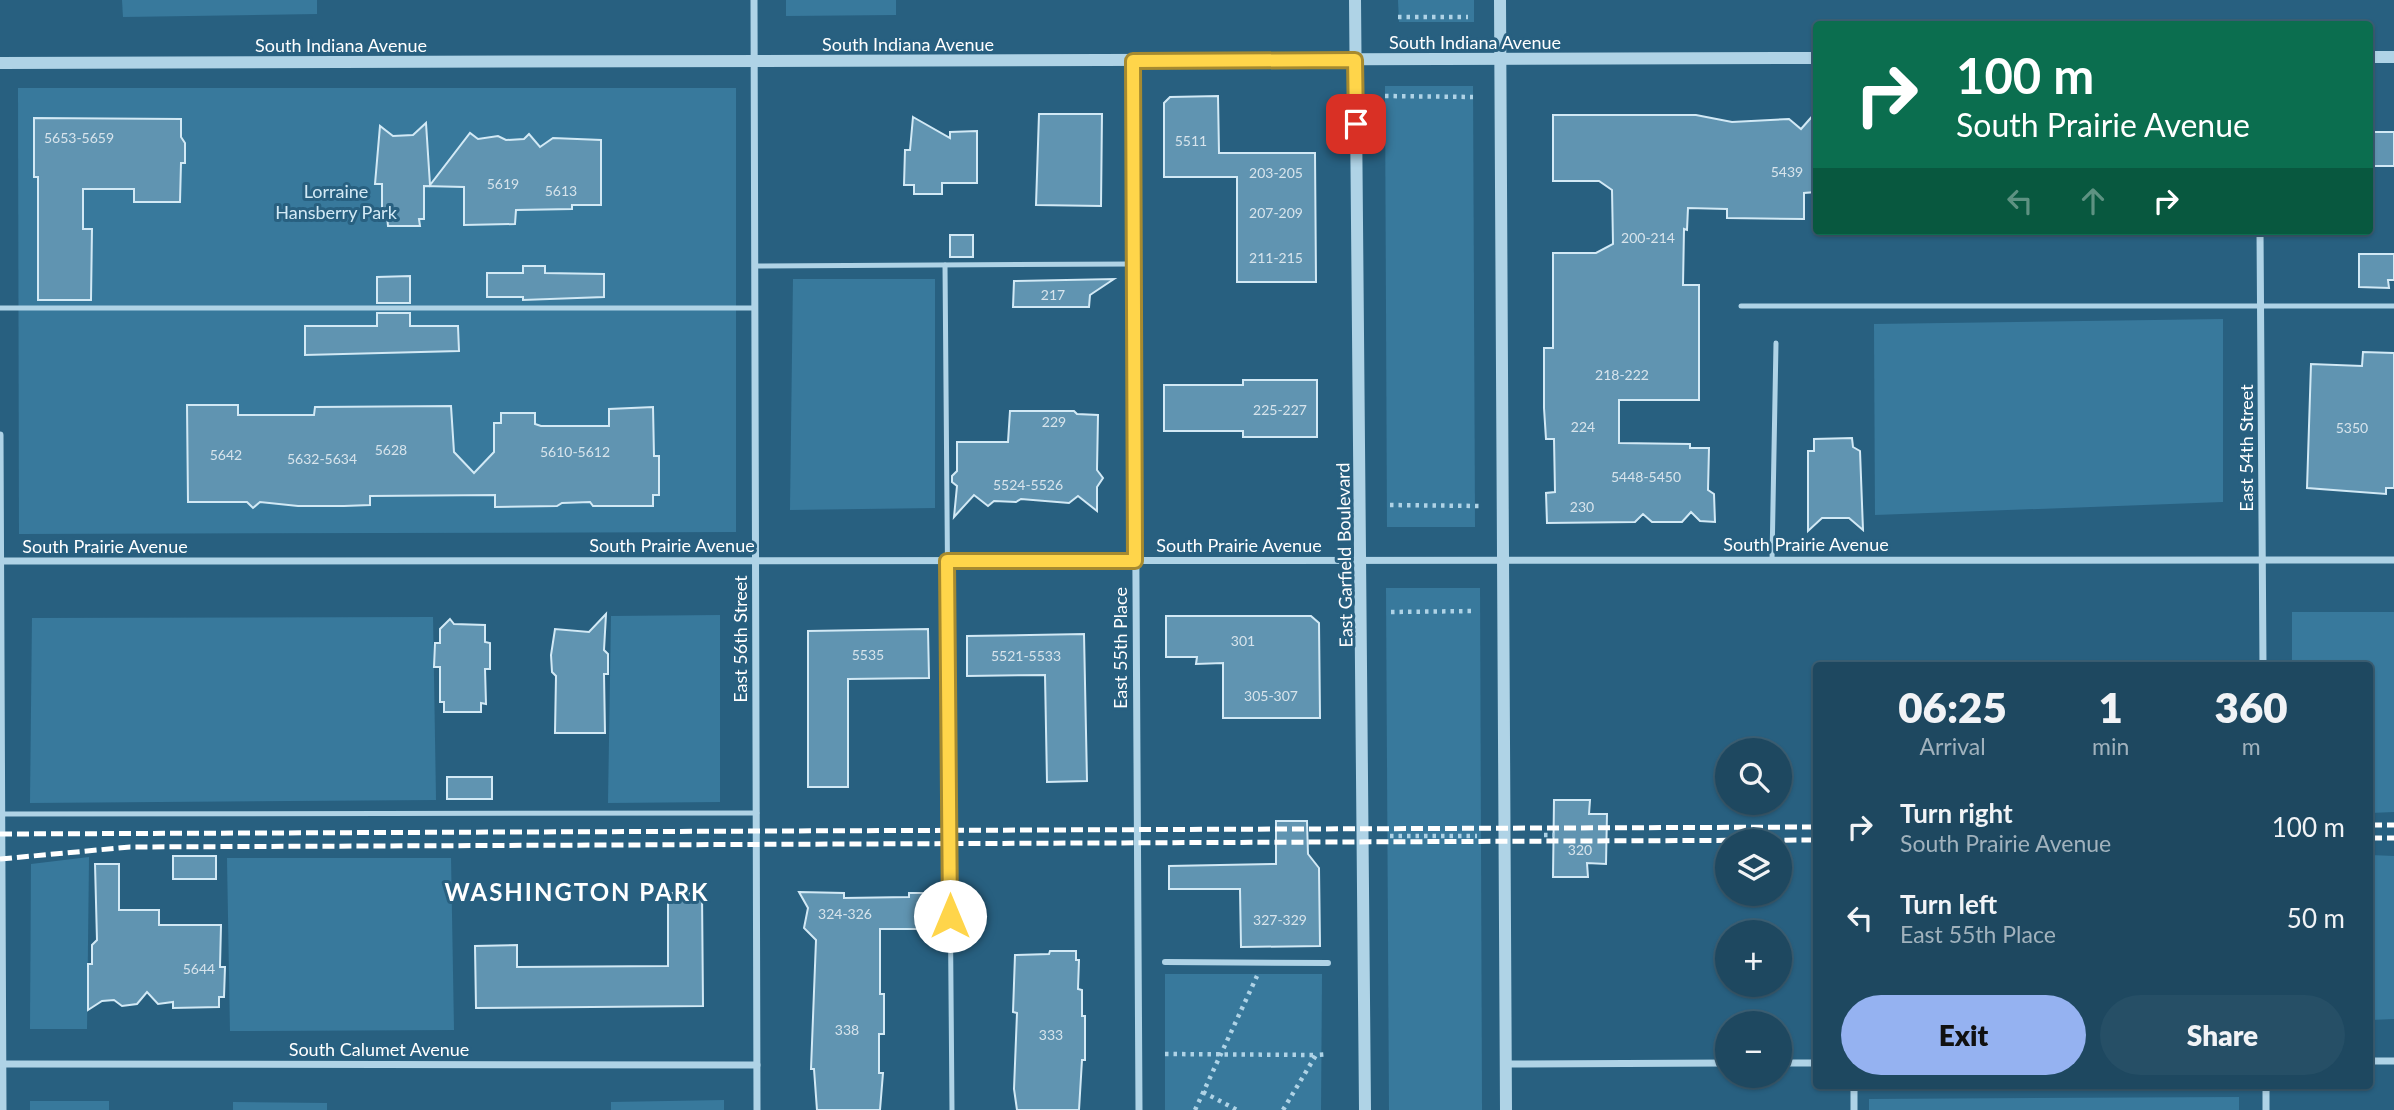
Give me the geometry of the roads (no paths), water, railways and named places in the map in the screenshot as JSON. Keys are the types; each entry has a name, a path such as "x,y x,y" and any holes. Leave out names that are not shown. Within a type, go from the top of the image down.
{"street":[{"name":"East 56th Street","path":"754,0 757,1110"},
{"name":"East Garfield Boulevard","path":"1355,0 1365,1110"},
{"path":"1500,0 1506,1110"},
{"path":"2373,57 2394,57"},
{"name":"South Indiana Avenue","path":"0,63 1813,58"},
{"name":"East 55th Place","path":"1133,61 1139,1110"},
{"name":"East 54th Street","path":"2260,235 2263,662"},
{"path":"0,435 3,1110"},
{"name":"South Prairie Avenue","path":"0,561 2394,559"},
{"path":"1165,962 1328,963"},
{"path":"2373,1061 2394,1061"},
{"name":"South Calumet Avenue","path":"1,1063 757,1065"},
{"path":"1506,1064 1715,1063"},
{"path":"1792,1063 1813,1063"},
{"path":"1854,1089 1854,1110"},
{"path":"2266,1089 2266,1110"}],"lane":[{"path":"755,266 1134,264"},
{"path":"945,265 952,1110"},
{"path":"1741,306 2394,306"},
{"path":"0,308 755,308"},
{"path":"1772,560 1776,343"},
{"path":"2,814 757,813"}],"railway":[{"path":"2373,825 2394,825"},
{"path":"0,834 1813,827"},
{"path":"2373,838 2394,838"},
{"path":"0,859 130,847 1813,840"}],"district":[{"name":"WASHINGTON PARK","path":"577,891"}],"park label":[{"name":"Lorraine Hansberry Park","path":"336,201"}]}
